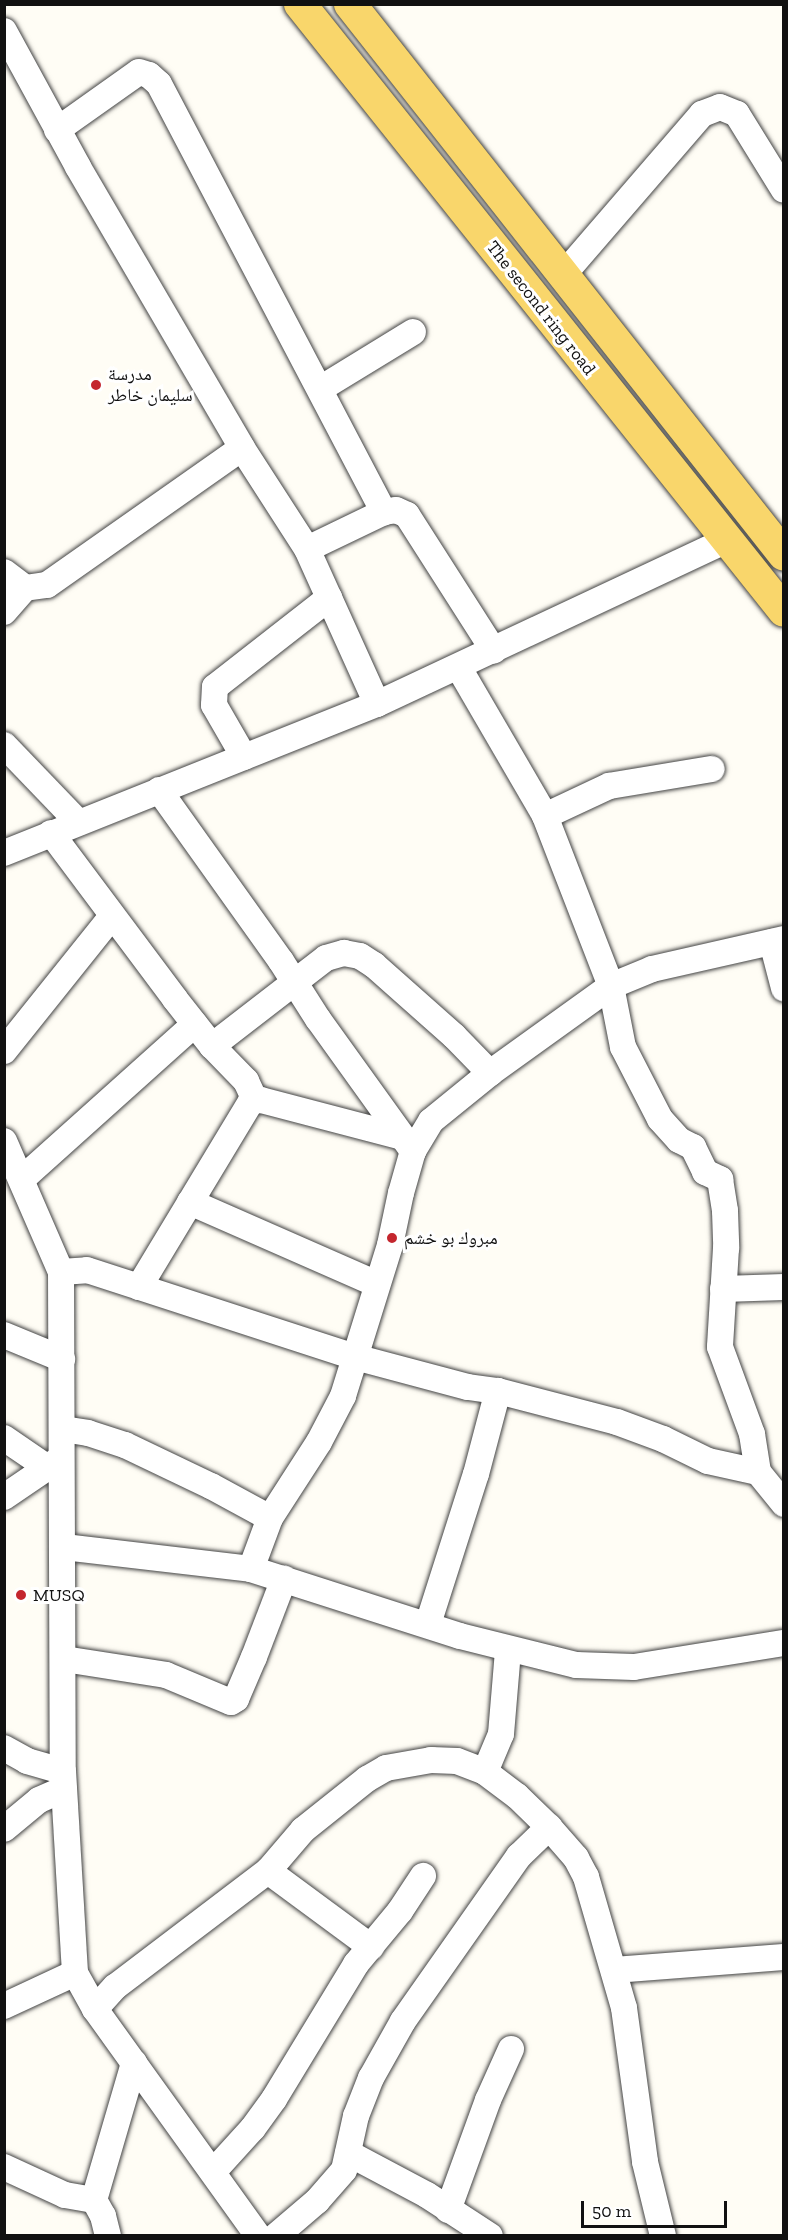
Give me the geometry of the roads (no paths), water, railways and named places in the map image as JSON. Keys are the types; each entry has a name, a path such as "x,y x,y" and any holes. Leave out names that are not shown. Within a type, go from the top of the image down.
{"main road":[{"name":"The second ring road","path":"300,4 783,611"},
{"name":"The second ring road","path":"350,4 783,555"}],"street":[{"path":"4,31 57,130 242,448 307,549 377,704"},
{"path":"57,130 139,72 149,75 159,84 384,512"},
{"path":"563,275 702,114 720,107 737,114 783,190"},
{"path":"320,388 413,332"},
{"path":"4,612 25,588 47,585 242,448"},
{"path":"307,549 384,512 396,510 407,515 494,651"},
{"path":"4,853 377,704 459,668 727,540"},
{"path":"4,572 25,588"},
{"path":"244,757 214,705 215,687 329,598"},
{"path":"459,668 545,816 611,987 623,1047 660,1119 679,1140 693,1147 705,1172 720,1179 726,1228 720,1347 752,1434 783,1504"},
{"path":"4,745 78,822"},
{"path":"545,816 609,786 712,769"},
{"path":"159,790 408,1144"},
{"path":"51,833 212,1046 246,1081 255,1100"},
{"path":"4,1051 112,916"},
{"path":"251,1569 270,1518 319,1442 343,1395 390,1245 408,1144 431,1121 490,1073 611,987 652,969 778,940 783,988"},
{"path":"212,1046 326,958 344,953 360,956 374,965 454,1035 490,1073"},
{"path":"22,1179 195,1024"},
{"path":"139,1287 248,1104 255,1100 408,1144"},
{"path":"4,1141 61,1272 63,1429 54,1464 64,1546 64,1780 75,1972 95,2009 258,2235"},
{"path":"190,1202 377,1284"},
{"path":"61,1272 87,1270 355,1357 468,1388 498,1391 618,1422 663,1439 708,1461 730,1468 770,1475"},
{"path":"723,1289 783,1287"},
{"path":"4,1335 62,1359"},
{"path":"428,1624 476,1474 498,1391"},
{"path":"63,1429 88,1433 125,1445 212,1486 270,1518"},
{"path":"4,1438 54,1464"},
{"path":"4,1497 54,1464"},
{"path":"64,1546 251,1569 508,1650 576,1665 615,1667 783,1643"},
{"path":"64,1659 166,1675 231,1702 236,1699 284,1579"},
{"path":"485,1772 501,1734 508,1650"},
{"path":"4,1748 64,1780"},
{"path":"95,2009 115,1987 268,1871 323,1813 386,1768 430,1760 457,1761 485,1772 517,1796 549,1827 576,1858 586,1877 624,2008 647,2171 663,2235"},
{"path":"4,1829 64,1780"},
{"path":"276,2235 324,2194 344,2170 356,2116 371,2078 403,2021 519,1856 549,1827"},
{"path":"268,1871 371,1947"},
{"path":"213,2172 246,2136 274,2100 356,1964 423,1876"},
{"path":"614,1970 783,1957"},
{"path":"4,2006 75,1972"},
{"path":"448,2210 488,2100 511,2049"},
{"path":"4,2167 65,2195 98,2222 134,2063"},
{"path":"348,2153 427,2195 489,2235"}],"place":[{"name":"مدرسة سليمان خاطر","path":"96,385"},
{"name":"مبروك بو خشم","path":"392,1238"},
{"name":"MUSQ","path":"21,1595"}]}
